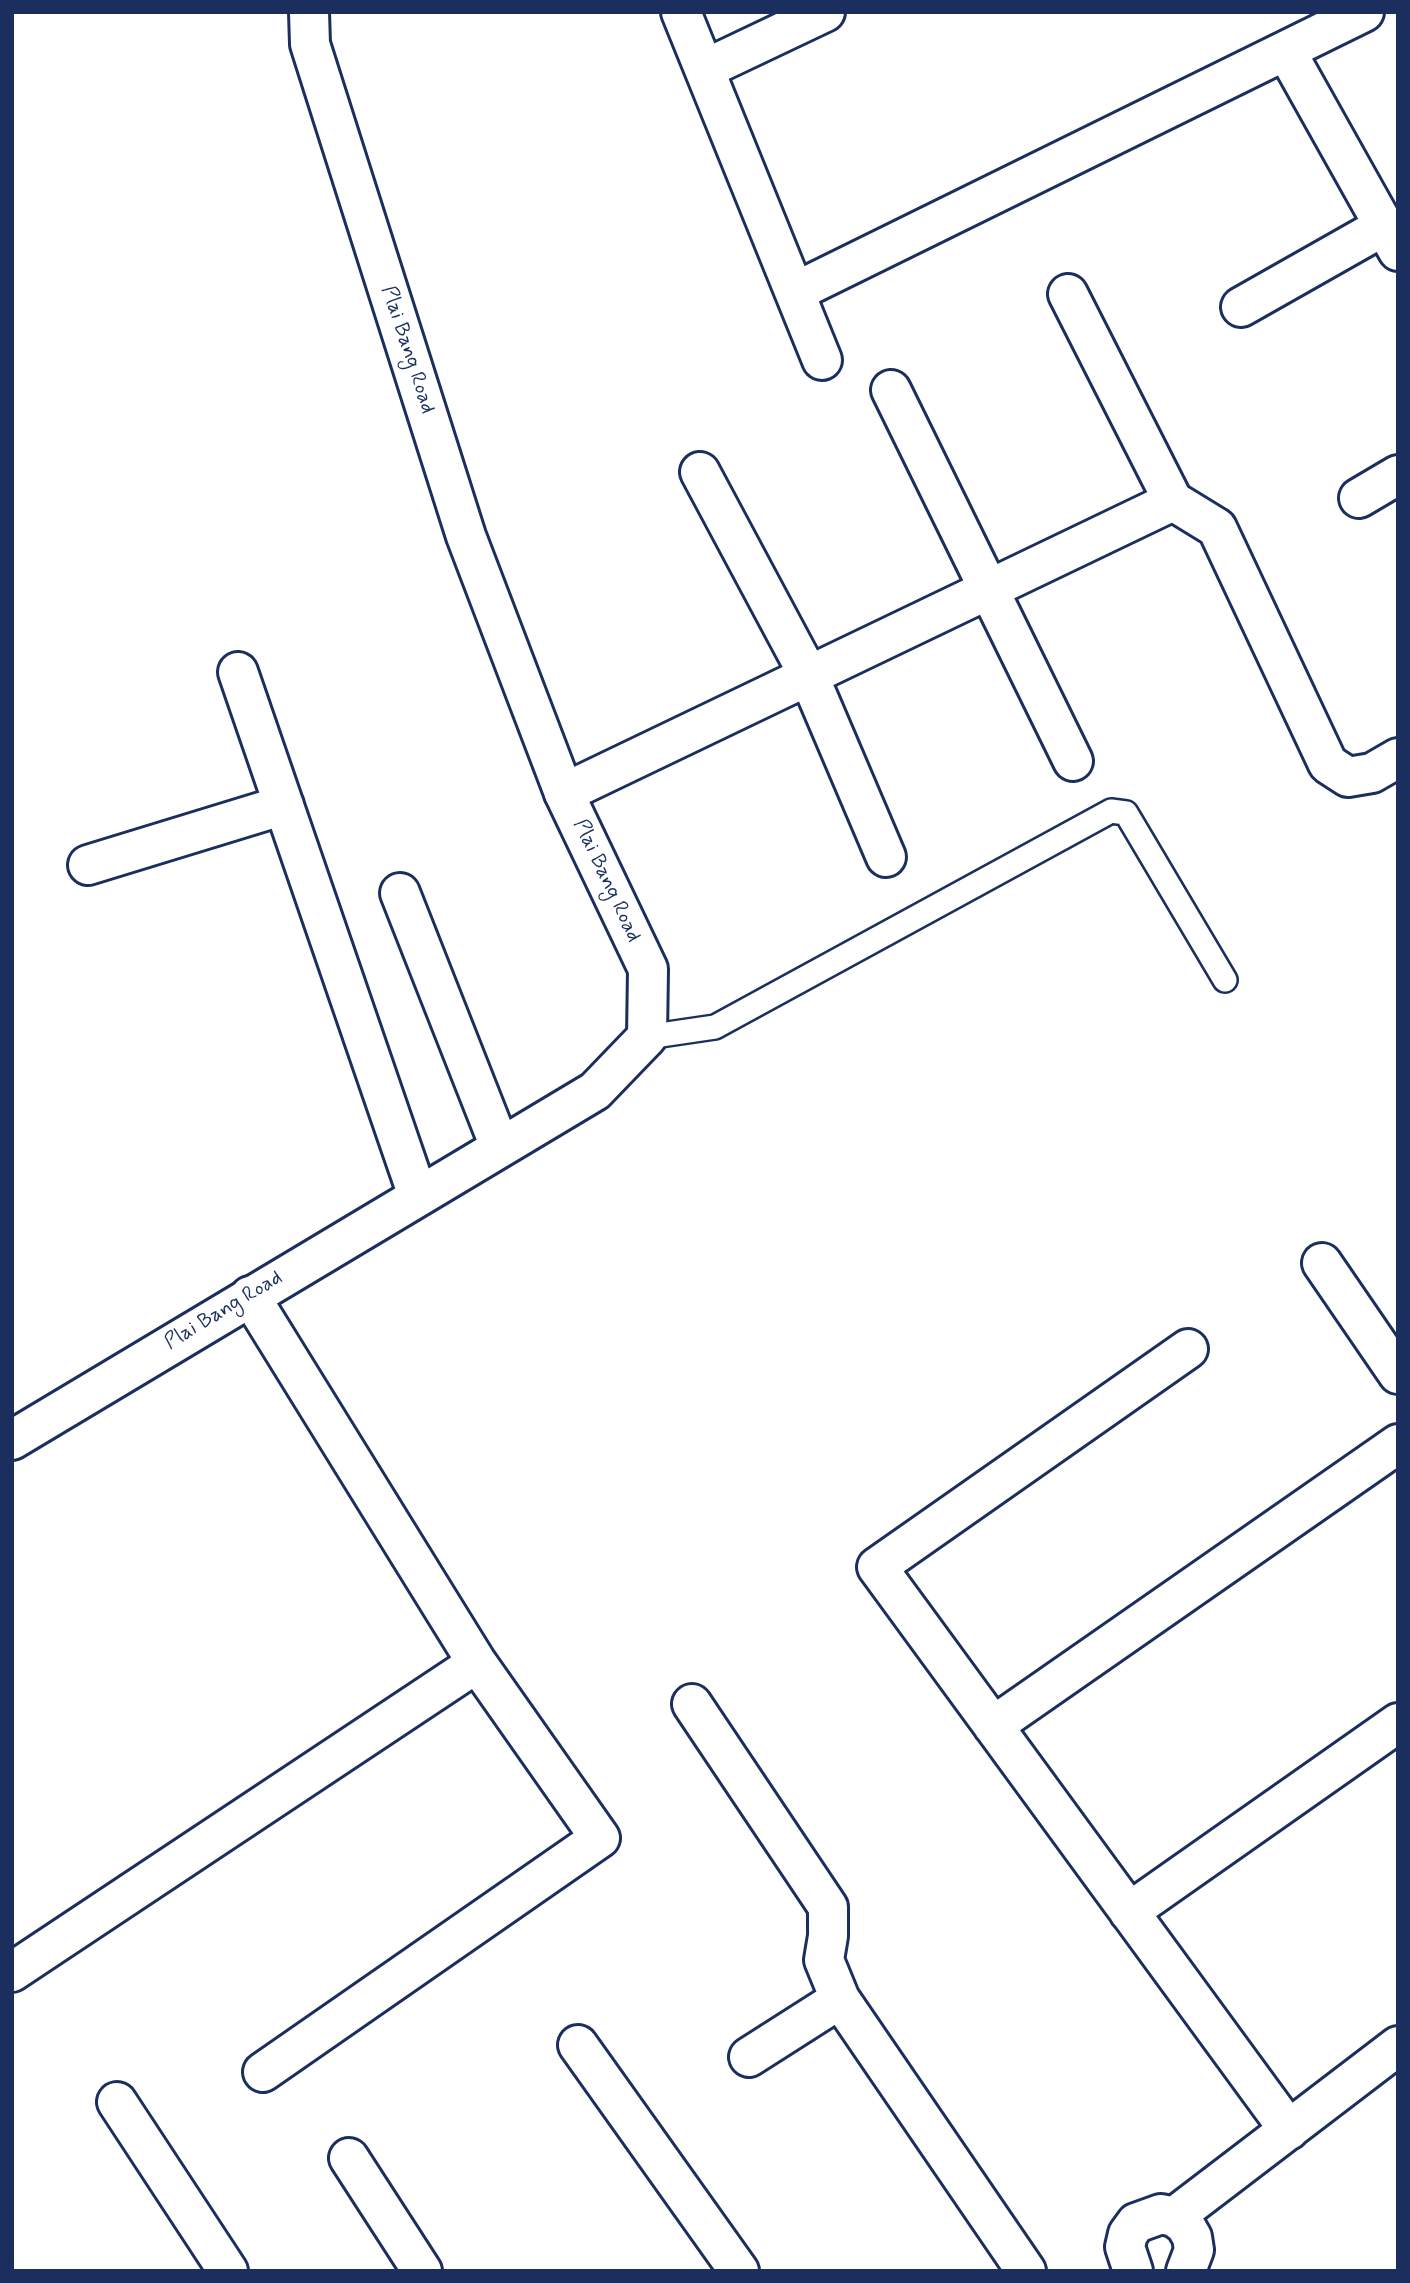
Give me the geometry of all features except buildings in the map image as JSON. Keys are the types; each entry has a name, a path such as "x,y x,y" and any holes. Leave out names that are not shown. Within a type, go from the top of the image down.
{"street":[{"name":"Plai Bang Road","path":"12,1440 595,1091 647,1037 648,969 564,793 466,536 310,44 309,12"},
{"path":"681,12 822,360"},
{"path":"705,69 825,12"},
{"path":"795,292 1364,12"},
{"path":"1241,307 1391,238 1286,51"},
{"path":"1068,294 1173,501 1217,528 1328,764 1348,778 1372,773 1398,758"},
{"path":"891,390 1073,761"},
{"path":"700,472 808,674 886,857"},
{"path":"1359,498 1398,475"},
{"path":"564,793 1173,501"},
{"path":"238,672 418,1196"},
{"path":"88,864 284,805"},
{"path":"400,893 500,1147"},
{"path":"1322,1263 1398,1374"},
{"path":"250,1296 477,1663 600,1838 263,2073"},
{"path":"1188,1349 877,1567 1289,2130"},
{"path":"993,1726 1398,1444"},
{"path":"12,1972 477,1663"},
{"path":"692,1704 828,1907 828,1936 824,1960 839,1999 1026,2271"},
{"path":"1129,1912 1398,1723"},
{"path":"748,2057 839,1999"},
{"path":"578,2045 739,2271"},
{"path":"1174,2217 1398,2046"},
{"path":"117,2102 228,2271"},
{"path":"349,2158 422,2271"},
{"path":"1123,2267 1128,2234 1136,2223 1161,2214 1174,2217 1185,2225 1192,2237 1194,2250 1186,2271"}],"lane":[{"path":"647,1037 715,1027 1111,811 1126,813 1225,980"}]}
